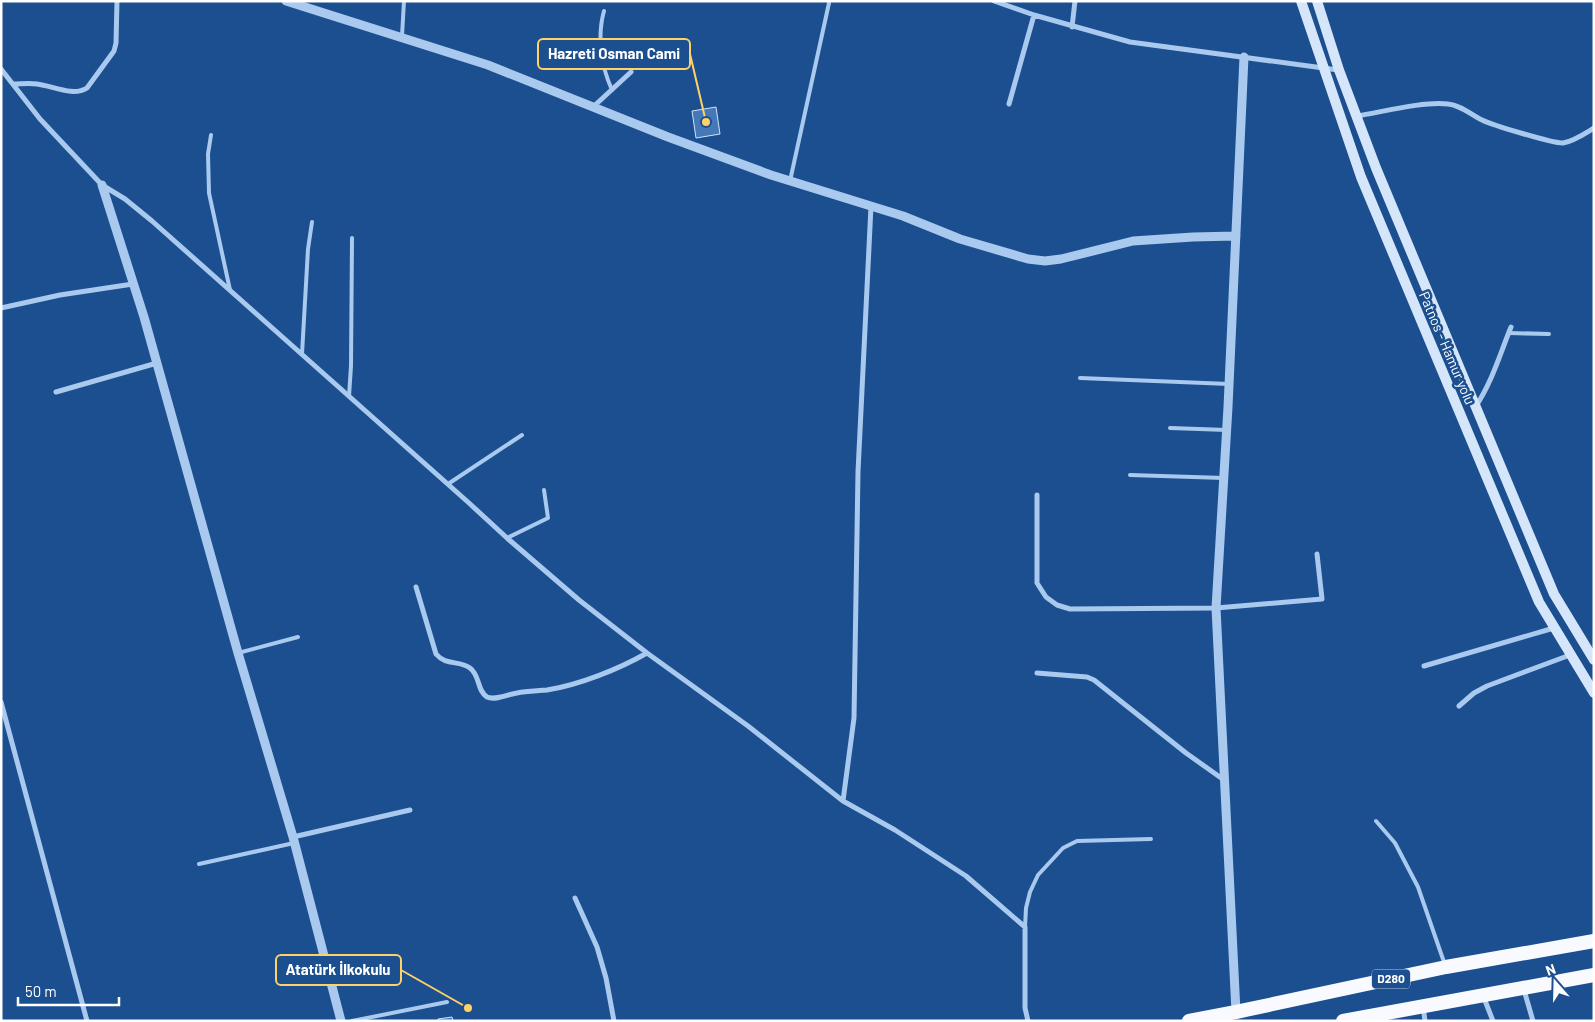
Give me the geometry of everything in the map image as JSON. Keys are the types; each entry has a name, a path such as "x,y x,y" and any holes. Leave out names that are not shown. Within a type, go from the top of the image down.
{"highway":[{"name":"D280","path":"1189,1021 1446,967 1594,941"},
{"name":"D280","path":"1343,1021 1594,974"}],"main road":[{"name":"Patnos - Hamur yolu","path":"1301,1 1360,177 1539,602 1594,693"},
{"name":"Patnos - Hamur yolu","path":"1317,1 1339,70 1376,168 1554,594 1594,660"}],"street":[{"path":"13,84 38,84 82,92 87,88 114,50 116,43 117,1"},
{"path":"287,1 488,65 668,137 790,181 904,216 960,238 1028,259 1045,261 1061,259 1133,241 1236,236"},
{"path":"994,1 1034,16 1130,42 1339,70"},
{"path":"1072,26 1075,1"},
{"path":"1009,104 1034,16"},
{"path":"1236,1012 1216,608 1227,430 1244,57"},
{"path":"1,69 40,119 102,185 145,216 448,484 506,538 579,600 647,653 748,726 843,801 895,830 966,876 1025,927 1025,1008 1028,1021"},
{"path":"593,107 631,72"},
{"path":"1357,116 1436,103 1449,104 1464,109 1482,120 1562,143 1580,137 1594,128"},
{"path":"102,185 157,363 238,653 293,840 341,1021"},
{"path":"843,801 854,718 858,472 871,206"},
{"path":"1,308 60,295 133,284"},
{"path":"1475,406 1486,391 1510,330"},
{"path":"56,392 157,363"},
{"path":"1037,494 1037,583 1046,598 1057,605 1070,609 1216,608 1322,599 1317,554"},
{"path":"416,587 436,654 441,660 468,666 473,670 482,692 490,698 549,690 626,665 647,653"},
{"path":"1424,666 1554,628"},
{"path":"1459,706 1474,693 1487,686 1570,655"},
{"path":"1036,673 1087,677 1094,680 1186,753 1224,780"},
{"path":"1,702 87,1021"},
{"path":"293,840 410,810"},
{"path":"575,898 596,947 606,978 614,1021"},
{"path":"1523,988 1533,1021"},
{"path":"1483,995 1493,1021"},
{"path":"1423,1006 1425,1021"}],"lane":[{"path":"402,38 404,1"},
{"path":"790,181 829,3"},
{"path":"604,11 601,30 602,50 606,77 612,90"},
{"path":"211,135 208,154 209,193 230,290"},
{"path":"302,354 308,249 312,222"},
{"path":"349,396 352,238"},
{"path":"1510,330 1549,334"},
{"path":"1080,378 1229,384"},
{"path":"1170,428 1227,430"},
{"path":"448,484 522,435"},
{"path":"1130,475 1224,478"},
{"path":"506,538 548,518 544,490"},
{"path":"238,653 298,637"},
{"path":"1376,820 1395,843 1418,887 1446,967"},
{"path":"1025,927 1026,908 1030,892 1038,875 1063,848 1077,841 1151,839"},
{"path":"199,864 293,840"},
{"path":"352,1021 447,1002"}],"building":[{"path":"716,107 720,134 696,138 692,111"},
{"path":"452,1017 453,1021 438,1021 438,1019"}],"place":[{"name":"Hazreti Osman Cami","path":"706,122"},
{"name":"Atatürk İlkokulu","path":"468,1008"}]}
